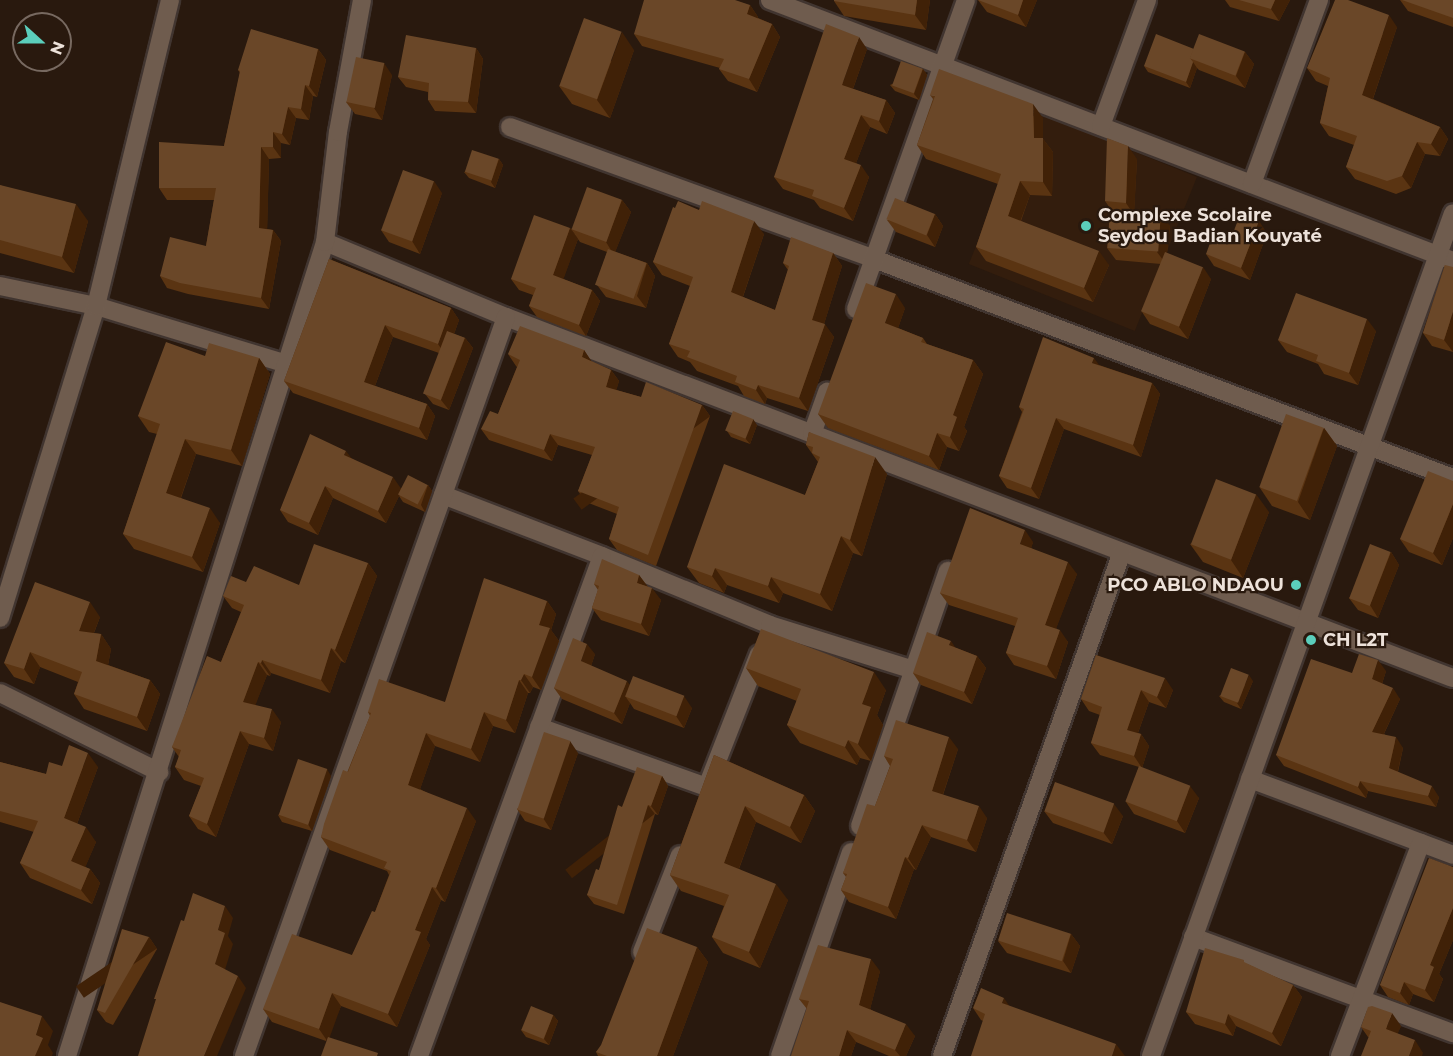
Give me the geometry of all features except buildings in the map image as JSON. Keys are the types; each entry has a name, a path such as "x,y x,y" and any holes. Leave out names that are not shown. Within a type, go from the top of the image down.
{"street":[{"path":"0,618 96,306 170,0"},
{"path":"67,1056 159,772 325,242 338,132 362,0"},
{"path":"770,0 798,5 942,66 1445,258"},
{"path":"851,325 966,0"},
{"path":"1101,126 1147,0"},
{"path":"1252,184 1319,0"},
{"path":"510,127 874,259 1453,478"},
{"path":"1151,1056 1370,446 1445,258 1453,213"},
{"path":"325,242 506,317 1453,678"},
{"path":"0,286 96,306 287,363"},
{"path":"243,1056 506,317"},
{"path":"812,434 831,379"},
{"path":"443,495 770,624 914,670"},
{"path":"967,518 975,496"},
{"path":"780,1056 956,550"},
{"path":"942,1056 1122,552"},
{"path":"419,1056 602,556"},
{"path":"698,808 770,624"},
{"path":"0,693 159,772"},
{"path":"539,727 707,787"},
{"path":"1250,779 1453,855"},
{"path":"635,970 686,841"},
{"path":"1340,1056 1421,843"},
{"path":"1193,937 1453,1033"}],"shaded area":[{"name":"Complexe Scolaire Seydou Badian Kouyaté","path":"1031,110 1197,177 1135,331 969,264"}],"place":[{"name":"Complexe Scolaire Seydou Badian Kouyaté","path":"1086,226"},
{"name":"PCO ABLO NDAOU","path":"1296,585"},
{"name":"CH L2T","path":"1311,640"}]}
